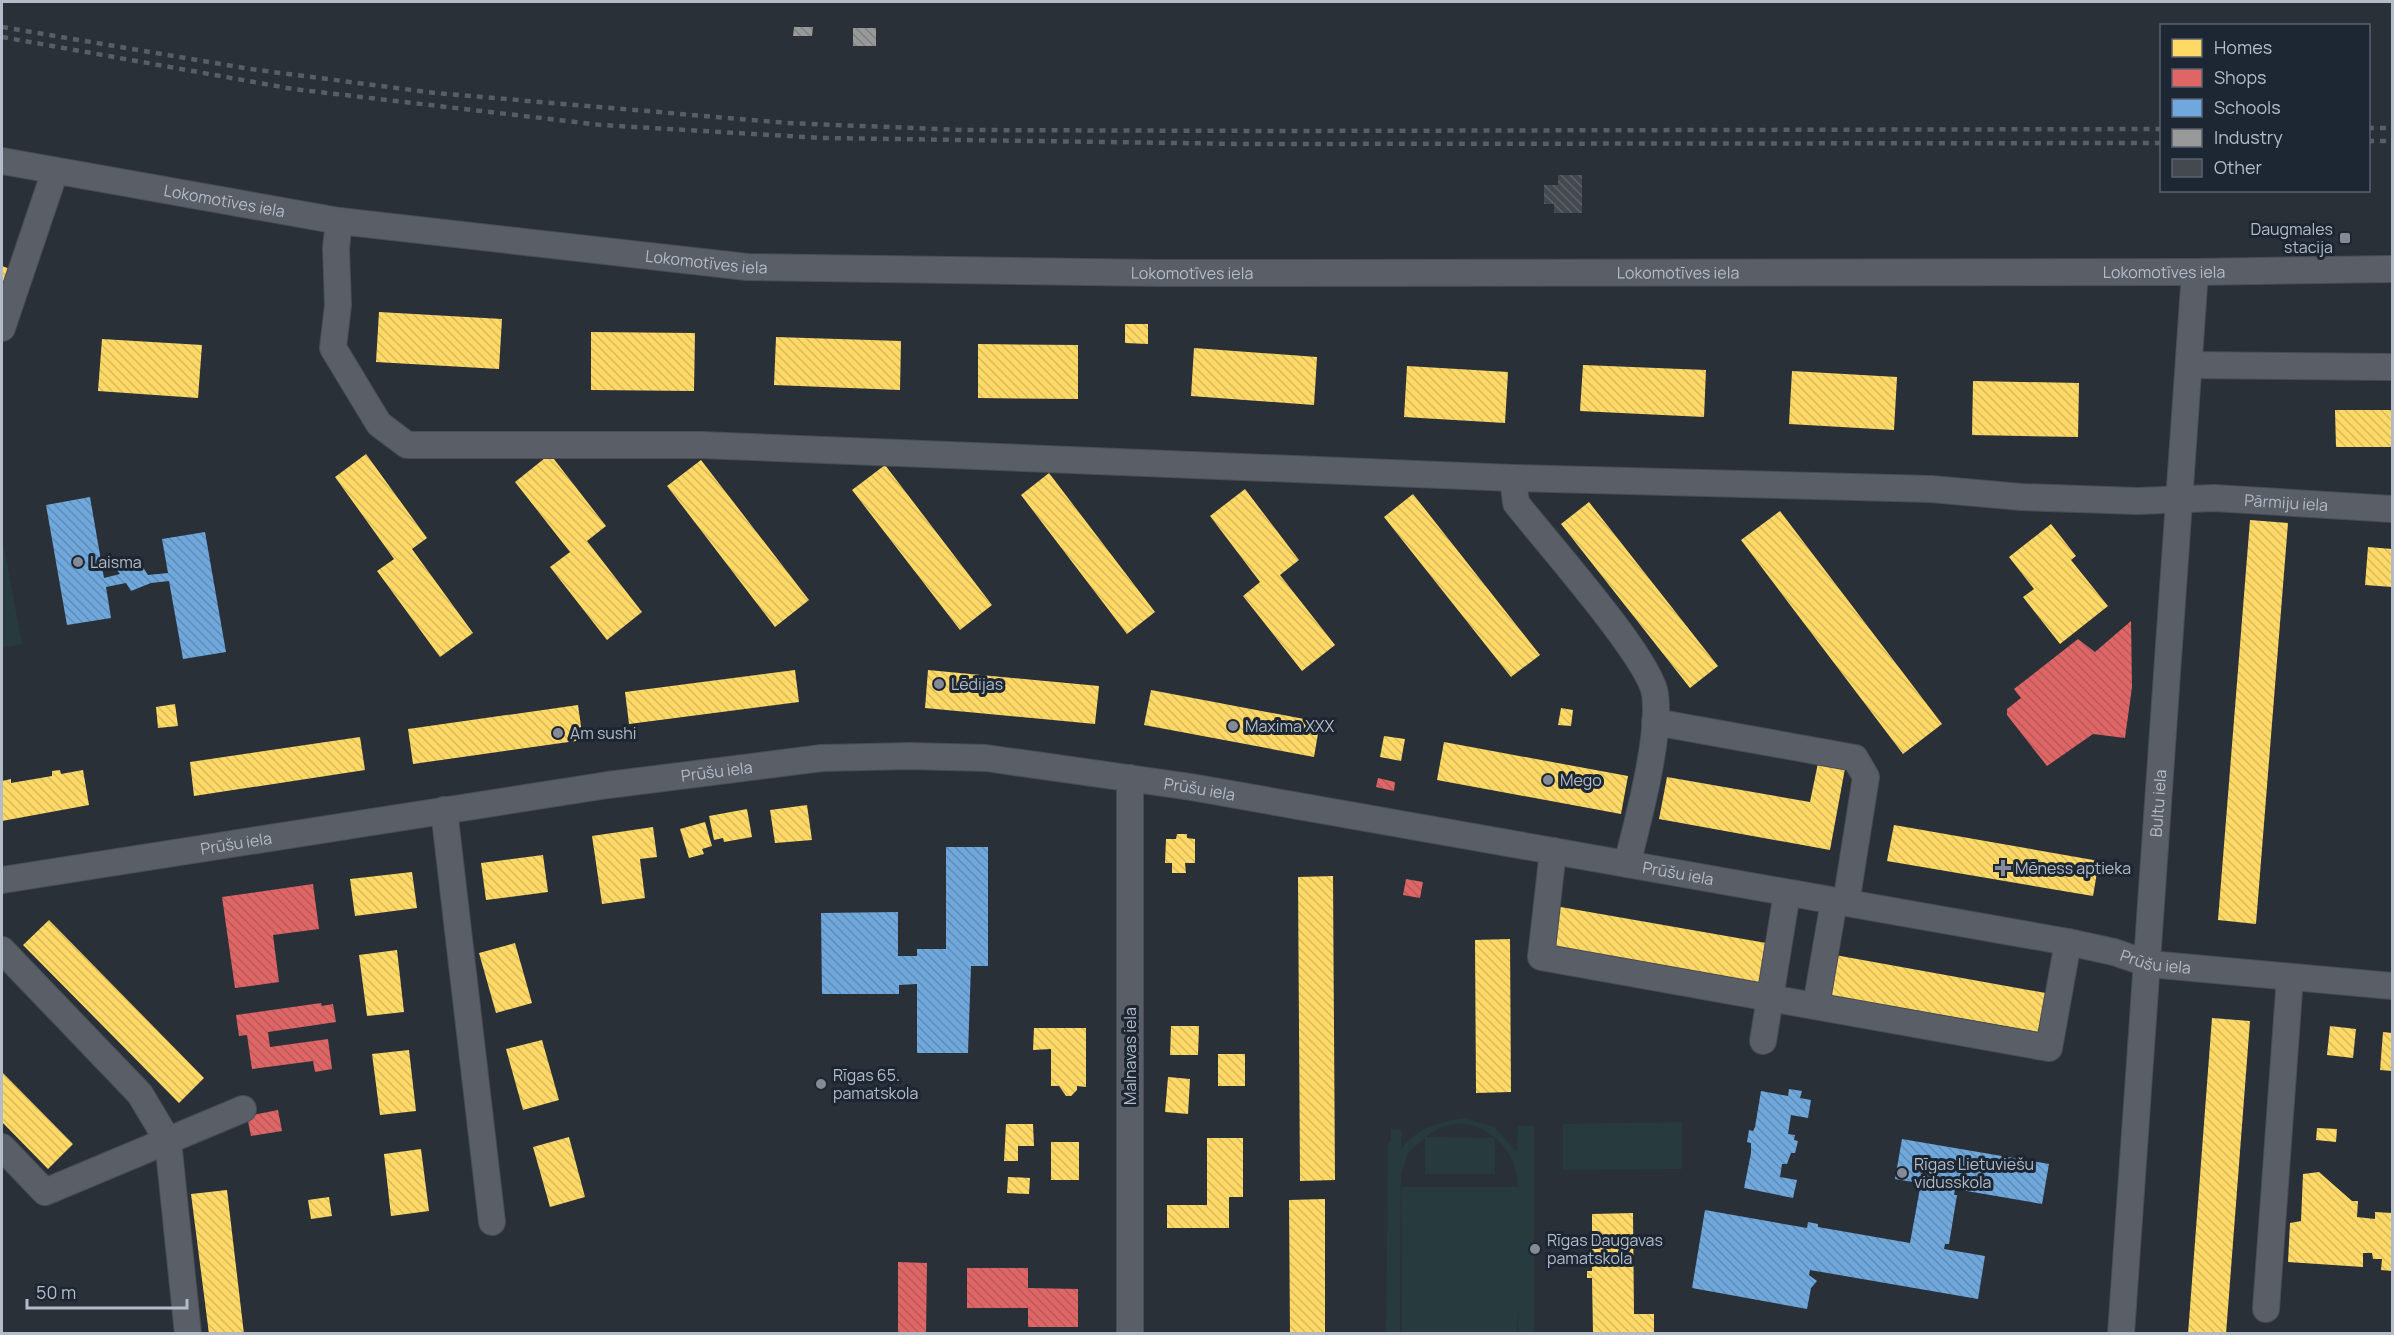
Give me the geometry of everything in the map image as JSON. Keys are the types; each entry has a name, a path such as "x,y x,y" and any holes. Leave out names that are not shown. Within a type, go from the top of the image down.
{"street":[{"name":"Lokomotīves iela","path":"2,161 339,221 747,267 1157,273 2194,272 2392,269"},
{"path":"2,328 55,171"},
{"name":"Pārmiju iela","path":"339,221 336,248 338,305 333,348 379,424 407,445 702,445 1512,478 1931,489 2021,497 2126,500 2179,498 2392,509"},
{"name":"Bultu iela","path":"2121,1334 2149,964 2194,272"},
{"path":"2189,365 2392,367"},
{"path":"1512,478 1516,503 1626,642 1651,681 1655,694 1655,722 1649,764 1626,864"},
{"path":"1655,722 1855,758 1866,777 1816,1006"},
{"name":"Prūšu iela","path":"2,880 608,785 822,758 910,756 986,758 1130,778 1787,892 2068,942 2114,952 2149,964 2392,986"},
{"name":"Malnavas iela","path":"1130,778 1130,1334"},
{"path":"444,810 492,1222"},
{"path":"1553,851 1541,957 2049,1048 2068,942"},
{"path":"1763,1041 1787,892"},
{"path":"2,950 140,1094 168,1141 188,1334"},
{"path":"2266,1309 2290,977"},
{"path":"2,1147 45,1192 243,1108"}],"green space":[{"path":"2,536 22,644 2,648"},
{"path":"1464,1118 1494,1127 1517,1152 1518,1126 1534,1126 1534,1333 1518,1333 1517,1306 1517,1333 1402,1333 1402,1187 1518,1187 1516,1170 1509,1155 1495,1138 1495,1174 1425,1174 1425,1138 1408,1153 1401,1175 1400,1333 1386,1333 1388,1143 1391,1141 1391,1129 1401,1130 1401,1149 1414,1136 1429,1127","holes":["1457,1124 1472,1125 1495,1138 1426,1137 1441,1127"]},
{"path":"1682,1122 1682,1169 1563,1170 1563,1124"}],"building: Homes":[{"path":"2,266 16,271 2,304"},
{"path":"379,312 502,319 499,369 376,362"},
{"path":"1125,324 1148,324 1148,344 1125,343"},
{"path":"591,332 695,333 694,391 591,390"},
{"path":"776,337 901,341 900,390 774,385"},
{"path":"102,339 202,345 198,398 98,391"},
{"path":"978,344 1078,345 1078,399 978,398"},
{"path":"1194,348 1317,357 1314,405 1191,396"},
{"path":"1583,365 1706,370 1704,417 1580,411"},
{"path":"1407,366 1508,372 1505,423 1404,417"},
{"path":"1792,371 1897,377 1894,430 1789,424"},
{"path":"1973,381 2079,383 2078,437 1972,435"},
{"path":"2335,410 2392,410 2392,447 2336,447"},
{"path":"366,454 427,538 412,549 473,633 440,657 377,571 394,559 335,477"},
{"path":"550,454 606,526 587,541 642,612 607,640 550,567 570,552 515,482"},
{"path":"701,460 809,600 775,627 667,486"},
{"path":"885,465 992,605 960,630 852,490"},
{"path":"1049,473 1155,612 1127,634 1021,495"},
{"path":"1245,489 1299,560 1280,575 1335,645 1302,671 1243,596 1260,582 1210,516"},
{"path":"1413,494 1540,655 1511,677 1384,517"},
{"path":"1589,502 1718,666 1690,688 1561,524"},
{"path":"1780,511 1942,724 1903,754 1741,540"},
{"path":"2250,520 2288,523 2256,924 2218,920"},
{"path":"2051,524 2076,556 2071,560 2108,606 2060,644 2023,597 2034,589 2009,557"},
{"path":"2368,547 2392,549 2392,587 2365,585"},
{"path":"795,670 799,702 629,724 625,692"},
{"path":"928,670 1099,686 1095,724 925,708"},
{"path":"1151,690 1320,722 1314,757 1144,725"},
{"path":"175,704 178,726 158,728 156,707"},
{"path":"578,705 583,740 413,764 408,729"},
{"path":"1561,708 1573,710 1571,726 1558,725"},
{"path":"1384,736 1405,739 1401,761 1380,757"},
{"path":"360,737 365,770 194,796 190,762"},
{"path":"1444,742 1628,776 1621,814 1437,780"},
{"path":"1819,758 1846,763 1830,850 1659,819 1667,777 1810,802"},
{"path":"60,770 61,774 83,770 89,805 2,821 2,781 11,779 11,783 52,776 52,771"},
{"path":"807,805 812,840 775,843 770,810"},
{"path":"747,809 752,837 724,842 723,838 714,840 709,816"},
{"path":"705,822 712,846 702,849 704,854 689,858 680,829"},
{"path":"1894,825 2099,861 2093,896 1887,861"},
{"path":"653,827 657,857 640,859 645,898 602,904 592,836"},
{"path":"1177,834 1187,834 1187,838 1195,839 1195,863 1185,863 1186,873 1172,873 1172,863 1165,863 1166,839 1176,839"},
{"path":"543,855 548,892 486,900 481,863"},
{"path":"412,872 417,908 355,916 350,879"},
{"path":"1333,876 1335,1180 1300,1181 1298,877"},
{"path":"1555,906 1772,944 1765,984 1548,945"},
{"path":"49,920 204,1078 179,1103 23,945"},
{"path":"1510,939 1511,1092 1476,1093 1475,940"},
{"path":"515,943 532,1003 496,1013 479,953"},
{"path":"397,950 404,1012 367,1016 359,955"},
{"path":"1835,955 2051,994 2044,1033 1828,995"},
{"path":"2212,1018 2250,1021 2226,1334 2188,1334"},
{"path":"1171,1026 1199,1026 1198,1055 1170,1055"},
{"path":"2330,1026 2356,1029 2353,1058 2327,1055"},
{"path":"1034,1028 1086,1028 1086,1087 1077,1086 1077,1090 1071,1096 1066,1096 1059,1086 1051,1086 1051,1049 1033,1050"},
{"path":"2383,1032 2392,1033 2392,1071 2380,1070"},
{"path":"542,1040 559,1100 523,1110 506,1049"},
{"path":"409,1050 416,1111 380,1115 372,1054"},
{"path":"1218,1054 1245,1054 1245,1086 1218,1086"},
{"path":"2,1072 73,1144 48,1169 2,1122"},
{"path":"1168,1077 1190,1079 1188,1114 1165,1112"},
{"path":"1006,1124 1033,1124 1034,1146 1018,1146 1018,1161 1004,1161"},
{"path":"2317,1128 2337,1129 2336,1142 2316,1140"},
{"path":"569,1137 585,1197 550,1207 533,1147"},
{"path":"1207,1138 1243,1138 1243,1197 1229,1197 1229,1228 1167,1228 1167,1205 1207,1205"},
{"path":"1051,1142 1079,1142 1079,1180 1051,1180"},
{"path":"421,1149 429,1211 391,1216 384,1154"},
{"path":"2319,1172 2352,1201 2358,1201 2357,1217 2375,1219 2375,1212 2392,1213 2392,1271 2381,1270 2382,1259 2373,1259 2372,1253 2363,1253 2363,1267 2288,1262 2290,1223 2301,1221 2303,1174"},
{"path":"1008,1177 1030,1178 1029,1194 1007,1193"},
{"path":"227,1190 244,1334 209,1334 191,1194"},
{"path":"329,1197 332,1216 311,1219 308,1200"},
{"path":"1325,1199 1325,1334 1290,1334 1289,1200"},
{"path":"1633,1213 1634,1314 1654,1314 1654,1334 1593,1334 1592,1278 1587,1278 1587,1271 1592,1271 1592,1214"}],"building: Shops":[{"path":"2131,621 2132,687 2125,738 2093,734 2047,766 2007,715 2007,709 2021,698 2014,689 2078,639 2095,652"},
{"path":"1378,778 1395,782 1394,791 1376,787"},
{"path":"1406,879 1423,882 1420,898 1403,895"},
{"path":"313,884 319,929 273,935 279,982 235,988 222,897"},
{"path":"321,1003 322,1006 333,1004 336,1022 268,1032 270,1047 328,1039 332,1069 315,1072 313,1061 252,1069 247,1035 239,1036 236,1015"},
{"path":"278,1110 282,1131 251,1136 247,1116"},
{"path":"898,1262 927,1263 926,1334 898,1334"},
{"path":"967,1268 1028,1268 1028,1288 1078,1289 1078,1327 1028,1327 1028,1308 967,1308"}],"building: Schools":[{"path":"90,497 104,578 120,574 114,566 136,557 148,575 168,573 162,539 205,532 226,652 183,659 169,581 151,583 131,591 126,583 106,587 111,618 67,625 46,505"},
{"path":"946,847 988,847 988,966 971,966 968,1053 917,1053 917,984 899,985 899,994 822,994 821,913 898,912 898,956 917,956 917,949 946,949"},
{"path":"1789,1089 1802,1091 1800,1098 1811,1100 1808,1118 1791,1115 1788,1134 1795,1135 1794,1140 1798,1141 1795,1153 1791,1153 1787,1164 1782,1164 1780,1177 1797,1180 1793,1198 1744,1188 1751,1153 1751,1143 1747,1142 1749,1130 1753,1131 1755,1127 1761,1091 1788,1096"},
{"path":"1902,1139 2049,1164 2042,1204 1955,1189 1954,1195 1957,1195 1949,1244 1945,1244 1944,1249 1985,1256 1978,1299 1810,1270 1809,1275 1817,1281 1811,1288 1807,1309 1692,1288 1705,1210 1807,1228 1808,1222 1818,1224 1818,1227 1910,1243 1920,1188 1923,1189 1925,1184 1895,1179"}],"building: Industry":[{"path":"794,27 813,27 812,36 793,36"},
{"path":"853,28 876,28 876,46 853,46"}],"building: Other":[{"path":"1558,175 1582,175 1582,213 1554,213 1554,204 1544,204 1544,185 1558,185"}],"railway":[{"path":"2,27 250,69 435,93 787,123 963,130 2160,129"},
{"path":"2,37 293,89 601,125 822,138 1245,144 2160,143"},
{"path":"2370,128 2392,128"},
{"path":"2370,141 2392,141"}],"place":[{"name":"Daugmales stacija","path":"2345,238"},
{"name":"Laisma","path":"78,562"},
{"name":"Lēdijas","path":"939,684"},
{"name":"Maxima XXX","path":"1233,726"},
{"name":"Am sushi","path":"558,733"},
{"name":"Mego","path":"1548,780"},
{"name":"Mēness aptieka","path":"2003,868"},
{"name":"Rīgas 65. pamatskola","path":"821,1084"},
{"name":"Rīgas Lietuviešu vidusskola","path":"1902,1173"},
{"name":"Rīgas Daugavas pamatskola","path":"1535,1249"}]}
